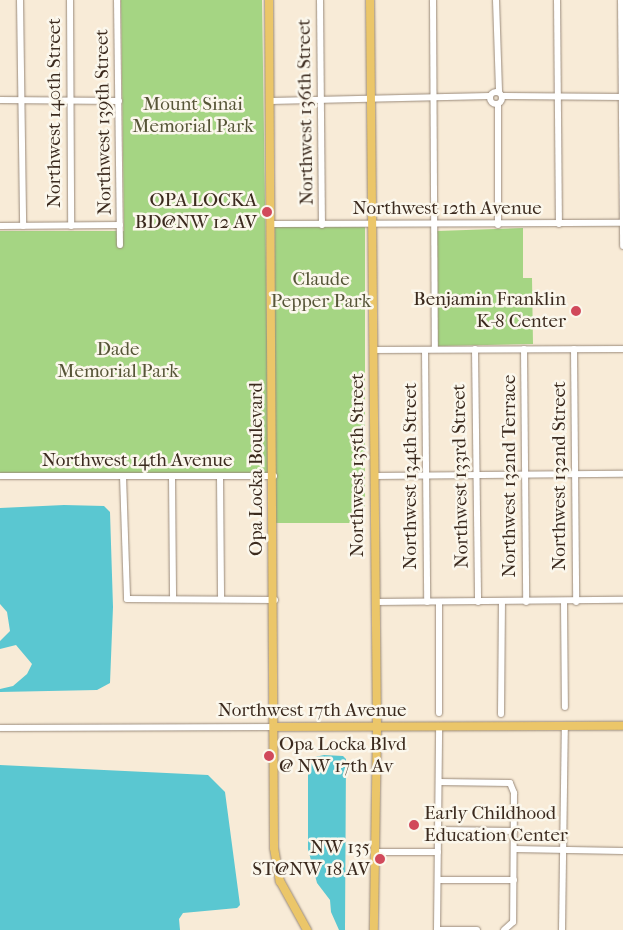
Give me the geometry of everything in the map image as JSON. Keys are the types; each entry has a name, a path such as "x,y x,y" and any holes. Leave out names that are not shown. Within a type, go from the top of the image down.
{"main road":[{"name":"Opa Locka Boulevard","path":"269,0 275,600 275,857 280,882 307,930"},
{"name":"Northwest 135th Street","path":"370,0 377,728 374,930"},
{"name":"Northwest 17th Avenue","path":"275,727 623,726"}],"street":[{"path":"20,0 23,226"},
{"name":"Northwest 140th Street","path":"70,0 71,226"},
{"name":"Northwest 139th Street","path":"117,0 120,245"},
{"name":"Northwest 136th Street","path":"320,0 322,225"},
{"path":"433,0 435,349"},
{"path":"496,0 498,225"},
{"path":"557,0 559,224"},
{"path":"621,0 623,246"},
{"path":"270,101 623,97"},
{"path":"0,100 119,101"},
{"name":"Northwest 12th Avenue","path":"272,224 498,225 623,223"},
{"path":"0,226 120,225"},
{"name":"Northwest 133rd Street","path":"475,349 478,602"},
{"name":"Northwest 132nd Terrace","path":"524,349 526,602"},
{"name":"Northwest 132nd Street","path":"574,349 576,602"},
{"path":"373,350 623,349"},
{"name":"Northwest 134th Street","path":"425,350 427,602"},
{"path":"374,476 623,474"},
{"name":"Northwest 14th Avenue","path":"0,476 274,476"},
{"path":"123,476 127,599 275,600"},
{"path":"172,476 173,599"},
{"path":"220,476 221,599"},
{"path":"375,602 576,602 623,600"},
{"path":"439,602 439,713"},
{"path":"501,714 502,602"},
{"path":"564,602 565,707"},
{"path":"562,930 564,726"},
{"name":"Northwest 17th Avenue","path":"0,728 275,727"},
{"path":"439,728 437,930 477,930"},
{"path":"439,782 510,783 514,792 514,880 513,922 507,929"},
{"path":"438,830 514,831"},
{"path":"514,849 623,851"},
{"path":"376,852 438,852"},
{"path":"438,880 514,880"}],"green space":[{"name":"Dade Memorial Park","path":"121,0 262,0 269,473 0,473 0,231 124,231"},
{"name":"Claude Pepper Park","path":"275,227 365,227 365,523 275,523"},
{"path":"523,228 523,278 532,278 533,344 438,346 437,231"}],"water":[{"path":"64,505 104,506 110,512 113,607 110,683 97,690 0,692 0,689 13,686 27,674 32,664 16,645 0,649 0,641 10,631 7,612 0,604 0,508"},
{"path":"324,755 343,756 346,759 345,930 339,930 331,912 330,900 317,883 308,849 308,769 315,757"},
{"path":"0,765 208,775 225,792 240,905 237,908 183,913 179,919 180,930 0,930"}],"place":[{"name":"OPA LOCKA BD@NW 12 AV","path":"267,212"},
{"name":"Benjamin Franklin K-8 Center","path":"576,311"},
{"name":"Opa Locka Blvd @ NW 17th Av","path":"269,756"},
{"name":"Early Childhood Education Center","path":"414,825"},
{"name":"NW 135 ST@NW 18 AV","path":"380,859"}],"park label":[{"name":"Mount Sinai Memorial Park","path":"193,116"}]}
